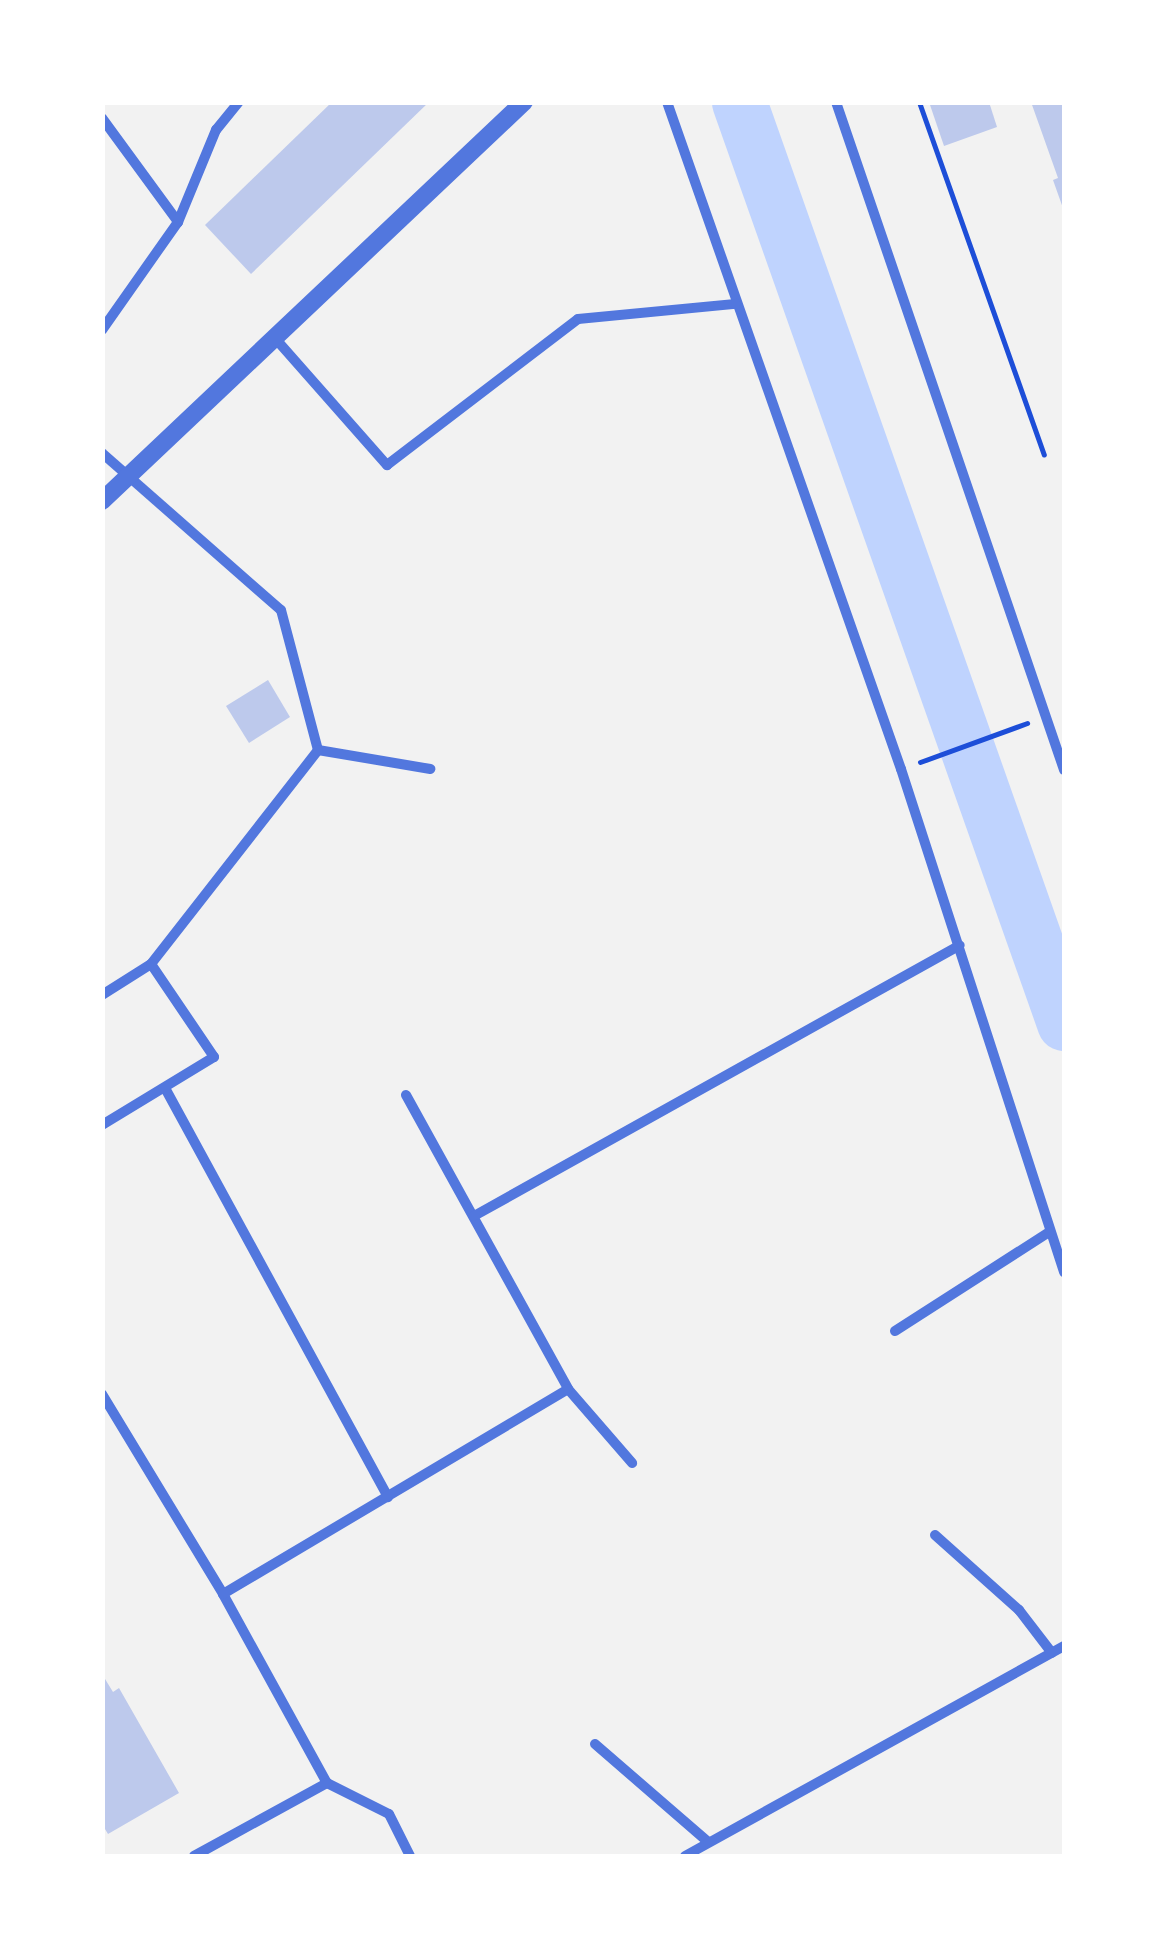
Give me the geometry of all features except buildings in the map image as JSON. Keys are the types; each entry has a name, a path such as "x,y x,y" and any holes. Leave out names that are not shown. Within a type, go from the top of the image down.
{"street":[{"path":"102,330 178,222 216,130 239,102"},
{"path":"102,501 524,102"},
{"path":"667,102 902,769 1064,1272"},
{"path":"836,102 1064,770"},
{"path":"102,118 178,222"},
{"path":"274,336 387,465 578,319 735,304"},
{"path":"102,452 281,610 318,750"},
{"path":"318,750 430,769"},
{"path":"102,996 151,964 318,750"},
{"path":"474,1216 960,945"},
{"path":"102,1124 214,1057 151,964"},
{"path":"164,1088 388,1498"},
{"path":"406,1095 568,1388 632,1463"},
{"path":"896,1331 1049,1232"},
{"path":"223,1594 568,1388"},
{"path":"102,1394 223,1594 327,1783 388,1814 410,1856"},
{"path":"935,1535 1019,1610 1052,1653"},
{"path":"685,1856 1064,1646"},
{"path":"595,1744 707,1841"},
{"path":"194,1856 327,1783"}],"path":[{"path":"919,102 1044,454"},
{"path":"902,769 1044,717"}],"waterway":[{"path":"739,102 1064,1023"}]}
